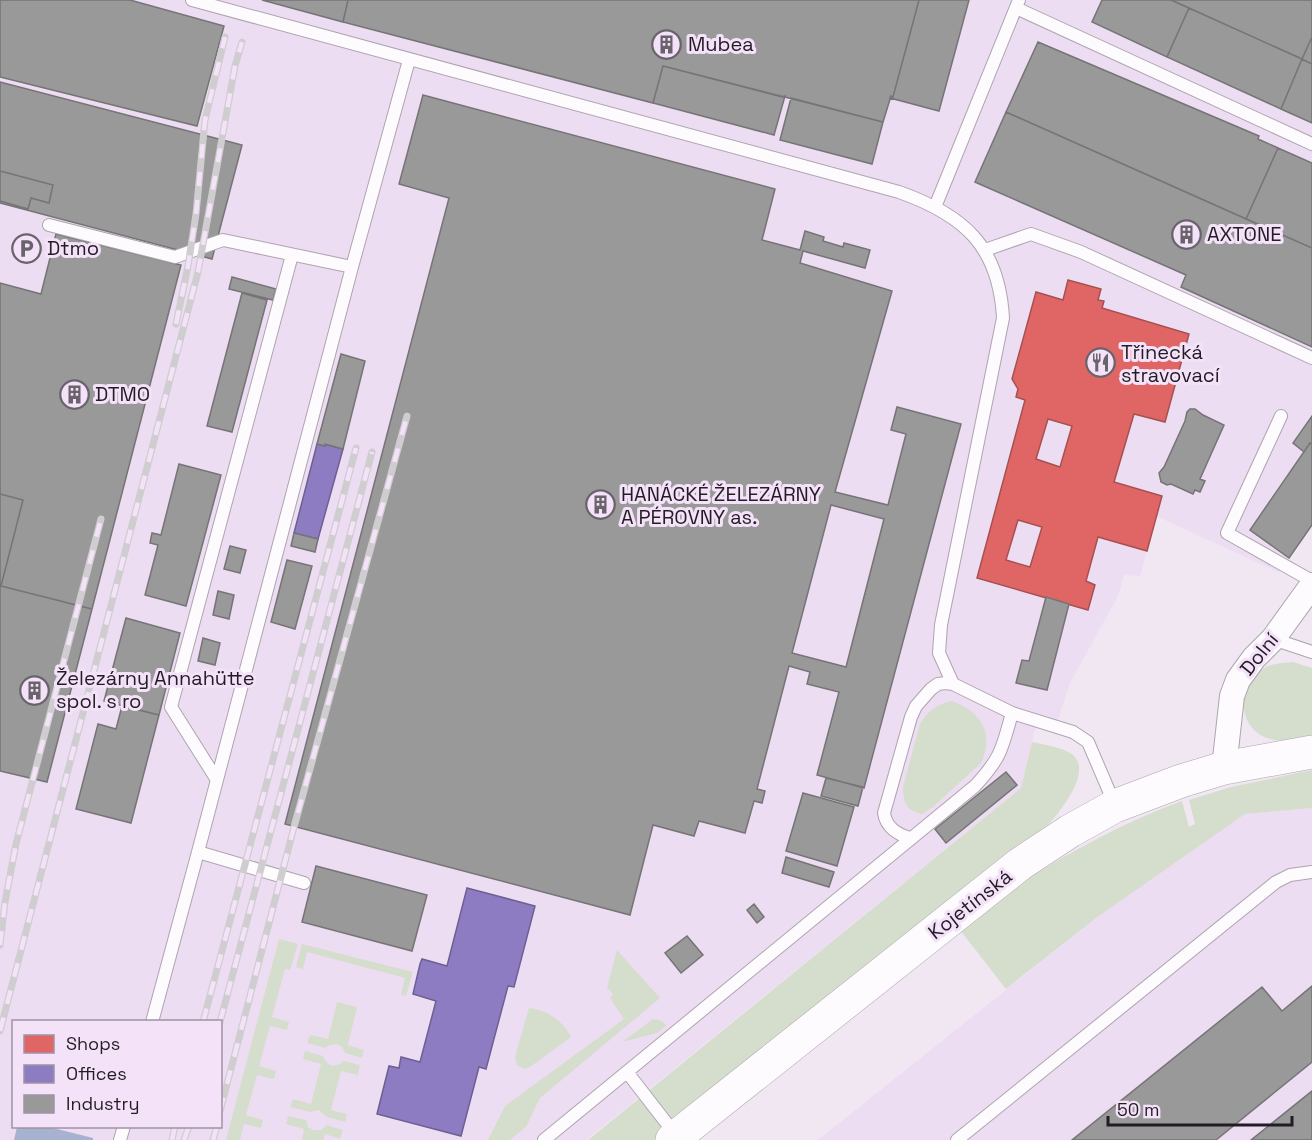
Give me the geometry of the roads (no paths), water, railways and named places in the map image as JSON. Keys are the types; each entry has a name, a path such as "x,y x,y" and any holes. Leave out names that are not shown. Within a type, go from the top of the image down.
{"main road":[{"name":"Kojetínská","path":"676,1139 1020,864 1070,831 1115,806 1181,781 1224,768 1311,752"}],"street":[{"name":"Dolní","path":"1224,768 1232,696 1238,680 1254,658 1273,639 1312,583"}],"lane":[{"path":"192,0 899,192 935,207 966,228 985,250 998,285 1003,318 941,624 939,653 953,684"},
{"path":"935,207 1018,4 1312,144"},
{"path":"153,1020 409,60"},
{"path":"49,225 175,257 223,240 352,267"},
{"path":"985,250 1032,234 1081,252 1312,358"},
{"path":"217,780 171,707 292,255"},
{"path":"1281,416 1227,533 1312,583"},
{"path":"1273,639 1312,652"},
{"path":"911,838 897,832 888,824 884,816 914,711 924,695 938,684 953,684 1012,713 1073,732 1088,742 1115,806"},
{"path":"544,1140 975,786 996,763 1012,713"},
{"path":"198,852 304,883"},
{"path":"957,1140 1276,882 1290,875 1312,872"},
{"path":"627,1072 676,1139"}],"water":[{"path":"17,1128 53,1128 93,1138 93,1140 14,1140"}],"railway":[{"path":"176,324 196,214 205,120 225,37"},
{"path":"0,1031 198,272 235,66 242,42"},
{"path":"222,1103 294,827 407,416"},
{"path":"204,1020 356,448"},
{"path":"221,1020 372,452"},
{"path":"0,945 16,844 101,519"},
{"path":"172,1140 175,1128"},
{"path":"184,1140 188,1128"},
{"path":"213,1140 216,1128"}],"place":[{"name":"Mubea","path":"667,44"},
{"name":"AXTONE","path":"1186,234"},
{"name":"Dtmo","path":"26,248"},
{"name":"Třinecká stravovací","path":"1100,363"},
{"name":"DTMO","path":"74,394"},
{"name":"HANÁCKÉ ŽELEZÁRNY A PÉROVNY as.","path":"600,505"},
{"name":"Železárny Annahütte spol. s ro","path":"35,690"}]}
